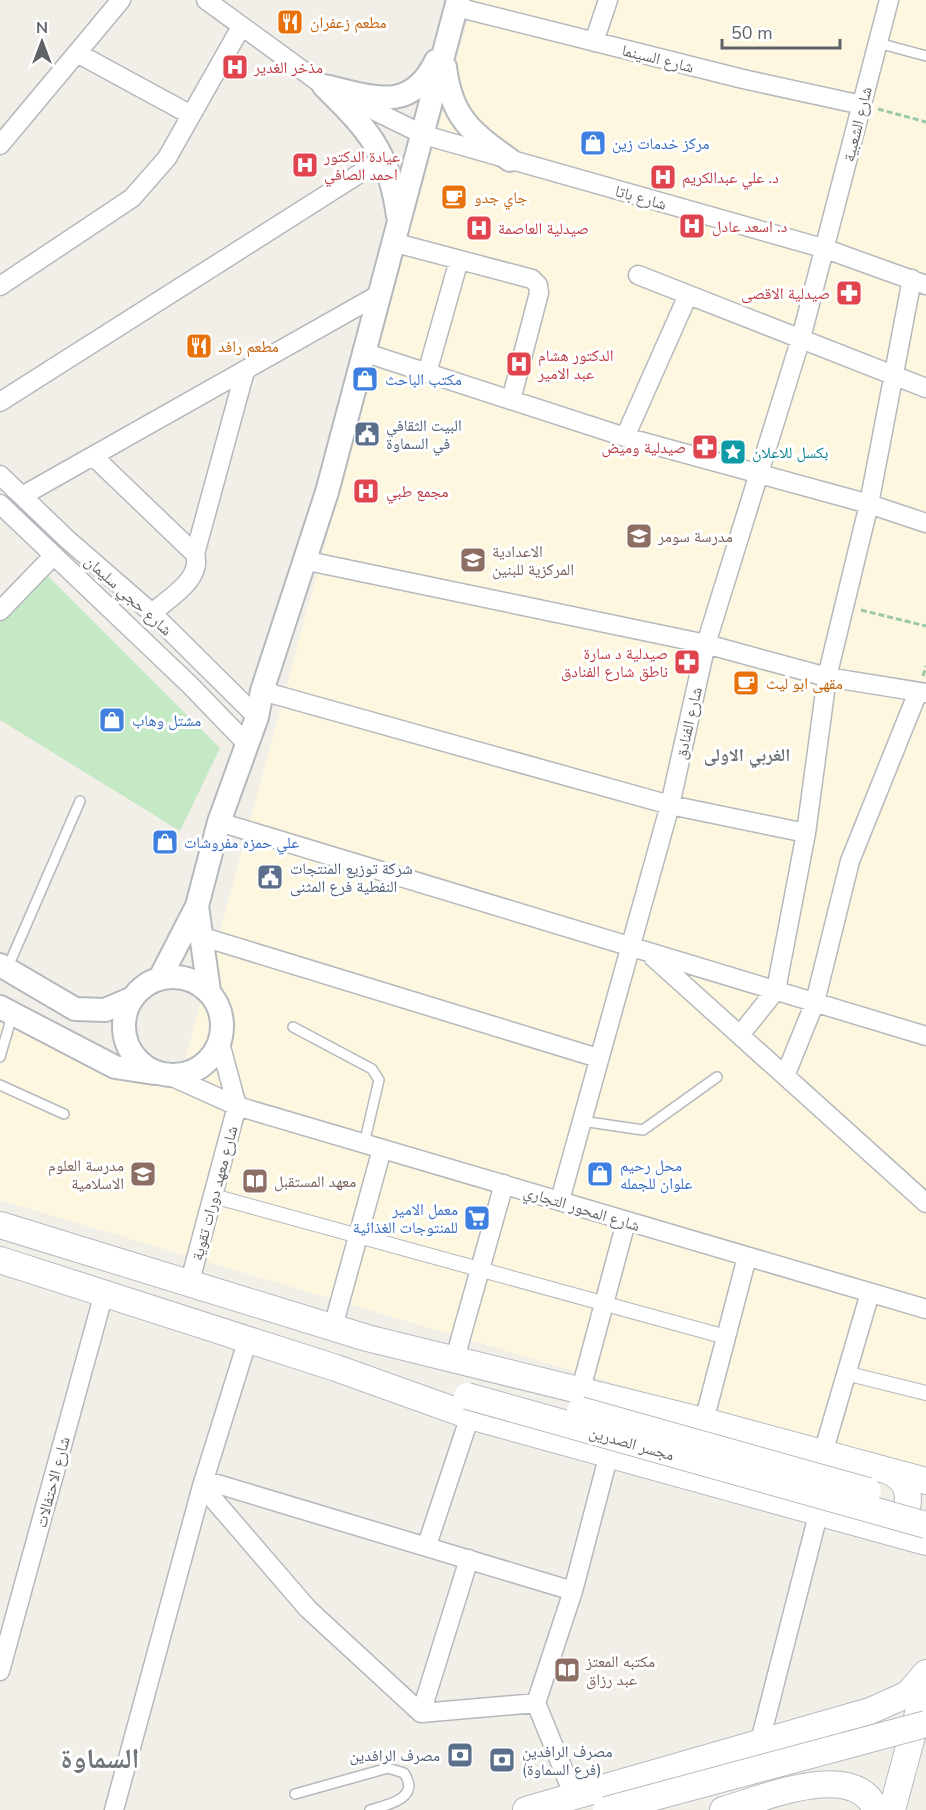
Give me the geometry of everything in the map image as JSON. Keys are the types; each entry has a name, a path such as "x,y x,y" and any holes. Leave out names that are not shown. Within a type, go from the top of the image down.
{"main road":[{"path":"0,1225 190,1281 367,1338 581,1389 926,1481"},
{"name":"مجسر الصدرين","path":"0,1260 336,1368 422,1384 926,1525"},
{"name":"مجسر الصدرين","path":"367,1338 470,1397 926,1508"},
{"path":"470,1397 609,1454 926,1542"},
{"path":"871,1526 883,1528 898,1524 908,1502 907,1490 901,1478 882,1468"},
{"path":"526,1810 891,1704 908,1694 926,1673"},
{"path":"926,1684 922,1731 914,1756 926,1767"},
{"path":"606,1810 922,1731"},
{"path":"666,1810 922,1731"},
{"path":"892,1810 922,1731"},
{"path":"723,1810 810,1787 842,1783 857,1787 870,1798 876,1810"}],"street":[{"path":"0,145 121,0"},
{"name":"شارع باتا","path":"206,0 324,86 424,135 826,249 919,282"},
{"path":"594,42 608,0"},
{"name":"شارع الشعبية","path":"826,249 889,0"},
{"name":"شارع السينما","path":"197,906 219,822 257,717 262,691 327,492 378,295 424,135 457,4 743,80 862,105"},
{"path":"0,286 132,198 167,158 241,27"},
{"path":"324,86 376,97 392,98 407,94 426,80 448,35"},
{"path":"448,35 445,68 453,107 483,140 510,160"},
{"path":"77,53 191,115"},
{"path":"324,86 359,121 384,158 394,188 396,233 459,260 532,279 538,285 539,293 511,400"},
{"path":"0,402 384,158"},
{"name":"شارع الفنادق","path":"560,1200 670,806 706,644 801,338 826,249"},
{"path":"427,373 459,260"},
{"path":"638,275 926,388"},
{"path":"740,1035 776,990 806,833 827,677 869,504 895,376 919,282"},
{"path":"22,496 378,295"},
{"path":"625,437 688,295"},
{"path":"363,352 625,437 758,476 869,504 926,523"},
{"path":"195,554 245,371"},
{"path":"93,456 195,554 198,564 195,575 152,613"},
{"name":"شارع حجي سليمان","path":"0,475 152,613 257,717"},
{"name":"شارع حجي سليمان","path":"0,504 191,686 246,743"},
{"path":"0,611 54,555"},
{"path":"303,560 706,644 827,677 922,692 850,861 815,1002 785,1076"},
{"path":"262,691 670,806 806,833"},
{"path":"219,822 926,1036"},
{"path":"197,906 209,991"},
{"path":"160,978 197,906"},
{"path":"200,936 598,1058"},
{"path":"650,954 926,1203"},
{"path":"3,967 75,1009 105,1010 130,999 143,986 160,978 178,976 195,981 209,991 219,1007 223,1025 220,1043 201,1067 187,1073 161,1074 115,1067 6,1011"},
{"path":"130,999 124,1015 123,1031 128,1047 137,1060 161,1074"},
{"path":"220,1043 237,1106"},
{"name":"شارع المحور التجاري","path":"161,1074 237,1106 926,1309"},
{"name":"شارع معهد دورات تقوية","path":"190,1281 237,1106"},
{"path":"333,1327 382,1149"},
{"path":"455,1359 504,1184"},
{"path":"213,1196 359,1238 479,1268 726,1337"},
{"path":"581,1389 626,1222"},
{"path":"704,1421 747,1257"},
{"name":"شارع الاحتفالات","path":"0,1671 104,1293"},
{"path":"823,1453 870,1293"},
{"path":"114,1810 203,1483 248,1339"},
{"path":"845,1374 926,1393"},
{"path":"427,1545 470,1397"},
{"path":"574,1796 536,1703 573,1591 609,1454"},
{"path":"203,1483 427,1545 573,1591"},
{"path":"203,1483 308,1609 421,1713 536,1703"},
{"path":"759,1744 819,1511"},
{"path":"421,1713 468,1559"}],"lane":[{"path":"878,43 926,56"},
{"path":"3,967 80,801"},
{"path":"0,1057 6,1011"},
{"path":"293,1027 372,1069 380,1080 364,1144"},
{"path":"582,1121 643,1130 717,1077"},
{"path":"0,1085 64,1114"},
{"path":"295,1794 388,1768 404,1773 409,1784 406,1795 396,1802 370,1810"}],"path":[{"path":"862,105 926,122"},
{"path":"844,606 926,626"}],"shaded area":[{"path":"473,0 926,0 926,1476 0,1200 0,1020 179,1082"}],"green space":[{"path":"46,574 220,748 180,831 0,720 0,622"}],"place":[{"name":"مطعم زعفران","path":"290,22"},
{"name":"مذخر الغدير","path":"235,67"},
{"name":"مركز خدمات زين","path":"593,143"},
{"name":"عيادة الدكتور احمد الصافي","path":"305,165"},
{"name":"د. علي عبدالكريم","path":"663,177"},
{"name":"جاي جدو","path":"454,197"},
{"name":"د. اسعد عادل","path":"692,226"},
{"name":"صيدلية العاصمة","path":"479,228"},
{"name":"صيدلية الاقصى","path":"849,293"},
{"name":"مطعم رافد","path":"199,346"},
{"name":"الدكتور هشام عبد الامير","path":"519,364"},
{"name":"مكتب الباحث","path":"365,379"},
{"name":"البيت الثقافي في السماوة","path":"367,434"},
{"name":"صيدلية وميض","path":"705,447"},
{"name":"بكسل للاعلان","path":"733,452"},
{"name":"مجمع طبي","path":"366,491"},
{"name":"مدرسة سومر","path":"639,536"},
{"name":"الاعدادية المركزية للبنين","path":"473,560"},
{"name":"صيدلية د سارة ناطق شارع الفنادق","path":"687,662"},
{"name":"مقهى ابو ليث","path":"746,683"},
{"name":"مشتل وهاب","path":"112,720"},
{"name":"علي حمزه مفروشات","path":"165,842"},
{"name":"شركة توزيع المنتجات النفطية فرع المثنى","path":"270,877"},
{"name":"مدرسة العلوم الاسلامية","path":"143,1174"},
{"name":"محل رحيم علوان للجمله","path":"600,1174"},
{"name":"معهد المستقبل","path":"255,1181"},
{"name":"معمل الامير للمنتوجات الغذائية","path":"477,1218"},
{"name":"مكتبه المعتز عبد رزاق","path":"567,1670"},
{"name":"مصرف الرافدين","path":"460,1755"},
{"name":"مصرف الرافدين (فرع السماوة)","path":"502,1760"}],"district":[{"name":"الغربي الاولى","path":"747,755"},
{"name":"السماوة","path":"100,1758"}]}
